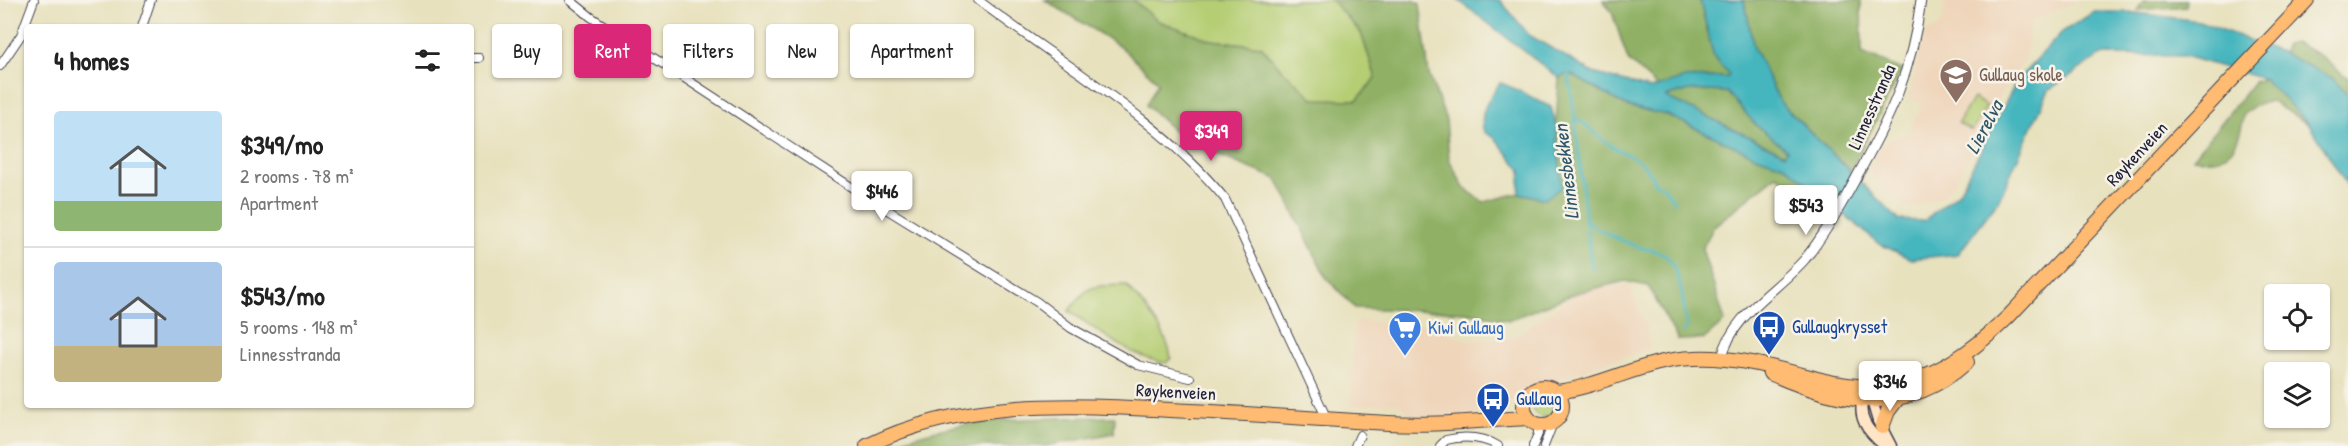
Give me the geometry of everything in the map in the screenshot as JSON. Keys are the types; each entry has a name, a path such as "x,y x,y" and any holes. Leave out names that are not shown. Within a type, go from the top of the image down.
{"highway":[{"name":"Røykenveien","path":"1746,362 1820,392 1867,402 1898,398 1923,391 1948,377 1971,359 1993,332 2307,0"},
{"name":"Røykenveien","path":"1557,392 1595,385 1662,362 1691,358 1722,358 1868,387 1903,383 1936,371 1965,354 1993,332"},
{"name":"Røykenveien","path":"1562,408 1595,385"},
{"path":"1548,387 1557,392 1562,408 1553,423 1533,421 1524,403 1528,394 1537,388 1548,387"},
{"path":"1882,427 1888,411 1898,398"},
{"name":"Røykenveien","path":"1490,420 1524,403"},
{"name":"Røykenveien","path":"867,446 926,422 1036,407 1146,408 1424,424 1490,420 1533,421"}],"main road":[{"path":"1868,387 1862,422 1885,446"},
{"path":"1867,402 1891,446"}],"street":[{"path":"25,24 34,0"},
{"path":"143,24 151,0"},
{"path":"570,0 591,17 875,203 1037,302 1071,328 1137,365 1190,378"},
{"path":"978,0 1127,110 1191,161 1220,192 1291,337 1327,419"},
{"name":"Linnesstranda","path":"1722,358 1728,339 1737,324 1799,266 1837,212 1860,172 1892,113 1906,76 1921,0"},
{"path":"0,66 24,27"},
{"path":"1533,421 1538,434 1533,446"},
{"path":"1544,446 1553,423"},
{"path":"1355,446 1360,435"},
{"path":"1440,446 1446,440 1471,438 1498,446"}],"shaded area":[{"name":"Gullaug skole","path":"1945,0 2080,0 2031,21 2025,58 1997,100 1954,184 1940,198 1914,207 1905,205 1881,187 1868,169 1884,142 1907,134 1915,117 1919,115 1920,104 1909,98 1923,36 1926,32 1938,27 1943,20"},
{"path":"1629,284 1646,328 1649,349 1564,377 1521,396 1492,413 1441,417 1410,416 1403,406 1396,403 1351,406 1354,324 1358,321 1432,325 1467,341 1514,337 1576,293"}],"green space":[{"path":"1045,0 1133,0 1158,21 1211,40 1261,46 1281,69 1314,99 1357,100 1376,78 1361,33 1331,0 1414,0 1420,4 1429,75 1446,120 1449,159 1464,188 1484,202 1519,193 1545,199 1556,126 1559,78 1568,73 1626,106 1667,115 1756,156 1786,166 1835,206 1832,211 1777,175 1714,226 1702,249 1725,321 1704,339 1678,340 1648,286 1625,281 1576,293 1509,320 1465,312 1355,308 1326,277 1277,179 1188,143 1146,105 1158,82 1120,46"},
{"path":"1133,0 1331,0 1361,33 1376,78 1357,100 1314,99 1281,69 1261,46 1211,40 1158,21"},
{"path":"1603,0 1700,0 1714,58 1729,74 1728,77 1686,78 1658,88 1628,60 1612,12"},
{"path":"1744,0 1861,0 1862,53 1902,70 1850,171 1780,102 1754,48"},
{"path":"2143,0 2187,0 2186,6 2138,10"},
{"path":"2294,42 2319,55 2348,78 2348,95 2332,78 2283,53 2286,44"},
{"path":"2264,79 2310,125 2270,101 2254,106 2244,114 2239,136 2224,156 2216,159 2193,158 2254,82"},
{"path":"1689,90 1727,92 1755,124 1787,150 1785,154 1666,97"},
{"path":"1973,98 1987,106 1972,131 1958,123"},
{"path":"1126,285 1160,328 1171,358 1166,363 1128,349 1069,311 1082,295 1092,288"},
{"path":"1544,393 1552,397 1556,405 1552,413 1544,417 1536,413 1532,405 1536,397"},
{"path":"1115,417 1114,433 1045,446 887,446 914,436 970,424 1028,419"}],"water":[{"path":"1458,0 1500,0 1529,35 1593,73 1650,89 1685,78 1728,77 1729,74 1714,58 1700,0 1744,0 1754,48 1780,102 1899,220 1924,221 1959,192 2017,81 2062,32 2094,12 2128,12 2199,21 2283,53 2332,78 2348,95 2348,187 2310,125 2264,79 2184,56 2101,55 2049,90 1998,201 1958,254 1911,259 1880,244 1786,166 1756,156 1667,115 1626,106 1569,73 1559,78","holes":["1689,90 1727,92 1755,124 1787,150 1785,154 1666,97"]},
{"path":"1500,83 1551,107 1556,126 1562,187 1545,199 1519,193 1521,170 1495,138 1484,132 1482,118 1489,100"}],"waterway":[{"name":"Linnesbekken","path":"1568,73 1592,269"},
{"path":"1577,119 1610,145 1646,167 1655,183 1664,187 1674,202"},
{"path":"1585,219 1610,235 1668,258 1675,269 1682,293 1687,326 1683,332"}],"place":[{"name":"Gullaug skole","path":"1956,104"},
{"name":"Gullaugkrysset","path":"1769,356"},
{"name":"Kiwi Gullaug","path":"1405,357"},
{"name":"Gullaug","path":"1493,428"}],"water label":[{"name":"Lierelva","path":"1984,127"}]}
